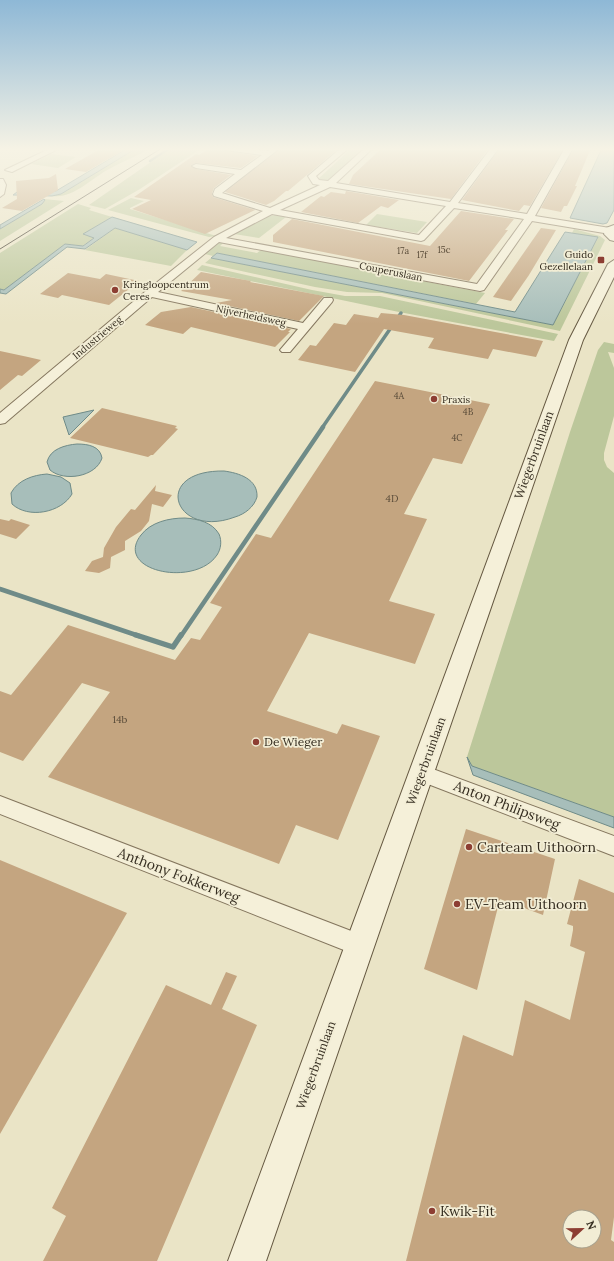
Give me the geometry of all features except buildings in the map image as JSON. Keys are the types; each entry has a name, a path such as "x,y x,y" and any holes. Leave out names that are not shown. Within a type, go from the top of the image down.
{"street":[{"path":"257,207 270,211 421,238 450,207"},
{"name":"Industrieweg","path":"0,420 150,293 216,240 279,207"},
{"path":"463,207 613,232"},
{"path":"529,218 535,207"},
{"name":"Couperuslaan","path":"216,240 480,288 529,218"},
{"name":"Wiegerbruinlaan","path":"247,1261 359,945 422,773 514,509 576,340 614,264"},
{"name":"Nijverheidsweg","path":"150,293 305,327"},
{"name":"Nijverheidsweg","path":"286,350 328,300"},
{"name":"Anton Philipsweg","path":"422,773 614,846"},
{"name":"Anthony Fokkerweg","path":"0,805 359,945"}],"green space":[{"path":"37,207 55,207 0,241 0,229"},
{"path":"73,207 87,207 91,208 89,210 112,217 83,234 94,238 82,246 65,244 4,290 0,289 0,253"},
{"path":"96,207 109,207 105,209"},
{"path":"114,207 132,207 130,209 216,236 209,237 108,210"},
{"path":"377,214 427,222 417,233 366,225"},
{"path":"276,215 286,217 259,238 234,234 268,216"},
{"path":"115,228 187,250 171,266 85,250"},
{"path":"574,229 600,236 605,240 560,331 382,293 347,292 315,287 205,263 211,258 553,325 598,238 572,233"},
{"path":"225,241 220,246 257,253 261,250 485,293 476,304 217,253 213,256 205,254 220,242"},
{"path":"202,265 312,290 345,296 380,296 558,334 554,341 399,312 197,270"},
{"path":"604,342 614,344 614,353 608,352 614,368 614,416 604,453 604,460 607,467 614,473 614,817 472,766 467,757 570,432 598,350"}],"water":[{"path":"31,207 37,207 0,229 0,225"},
{"path":"575,207 614,207 614,210 607,223 603,224 570,218"},
{"path":"112,217 197,242 187,250 115,228 85,249 67,247 6,294 0,293 0,289 4,290 65,244 83,246 94,238 83,234"},
{"path":"565,232 598,237 553,325 211,258 217,253 515,312"},
{"path":"94,410 69,435 63,417"},
{"path":"77,444 93,446 101,454 102,458 99,464 93,470 79,476 63,476 50,470 47,462 51,454 59,448"},
{"path":"224,471 236,473 251,481 257,497 256,501 251,507 239,516 214,522 197,519 185,512 179,502 179,491 186,481 201,474"},
{"path":"47,474 61,477 70,483 72,494 60,506 44,512 35,512 19,509 12,504 11,493 14,488 26,479"},
{"path":"185,518 195,519 209,524 219,534 221,545 217,555 206,565 192,571 176,573 160,571 147,566 138,558 135,548 141,535 145,531 161,522"},
{"path":"467,757 472,766 614,817 614,828 473,775"}],"waterway":[{"path":"322,428 401,313"},
{"path":"181,636 323,427"},
{"path":"0,589 137,635"},
{"path":"137,635 173,647 181,635"}],"tram line":[{"path":"0,249 68,207"}],"place":[{"name":"Guido Gezellelaan","path":"601,260"},
{"name":"Kringloopcentrum Ceres","path":"115,290"},
{"name":"Praxis","path":"434,399"},
{"name":"De Wieger","path":"256,742"},
{"name":"Carteam Uithoorn","path":"469,847"},
{"name":"EV-Team Uithoorn","path":"457,904"},
{"name":"Kwik-Fit","path":"432,1211"}]}
